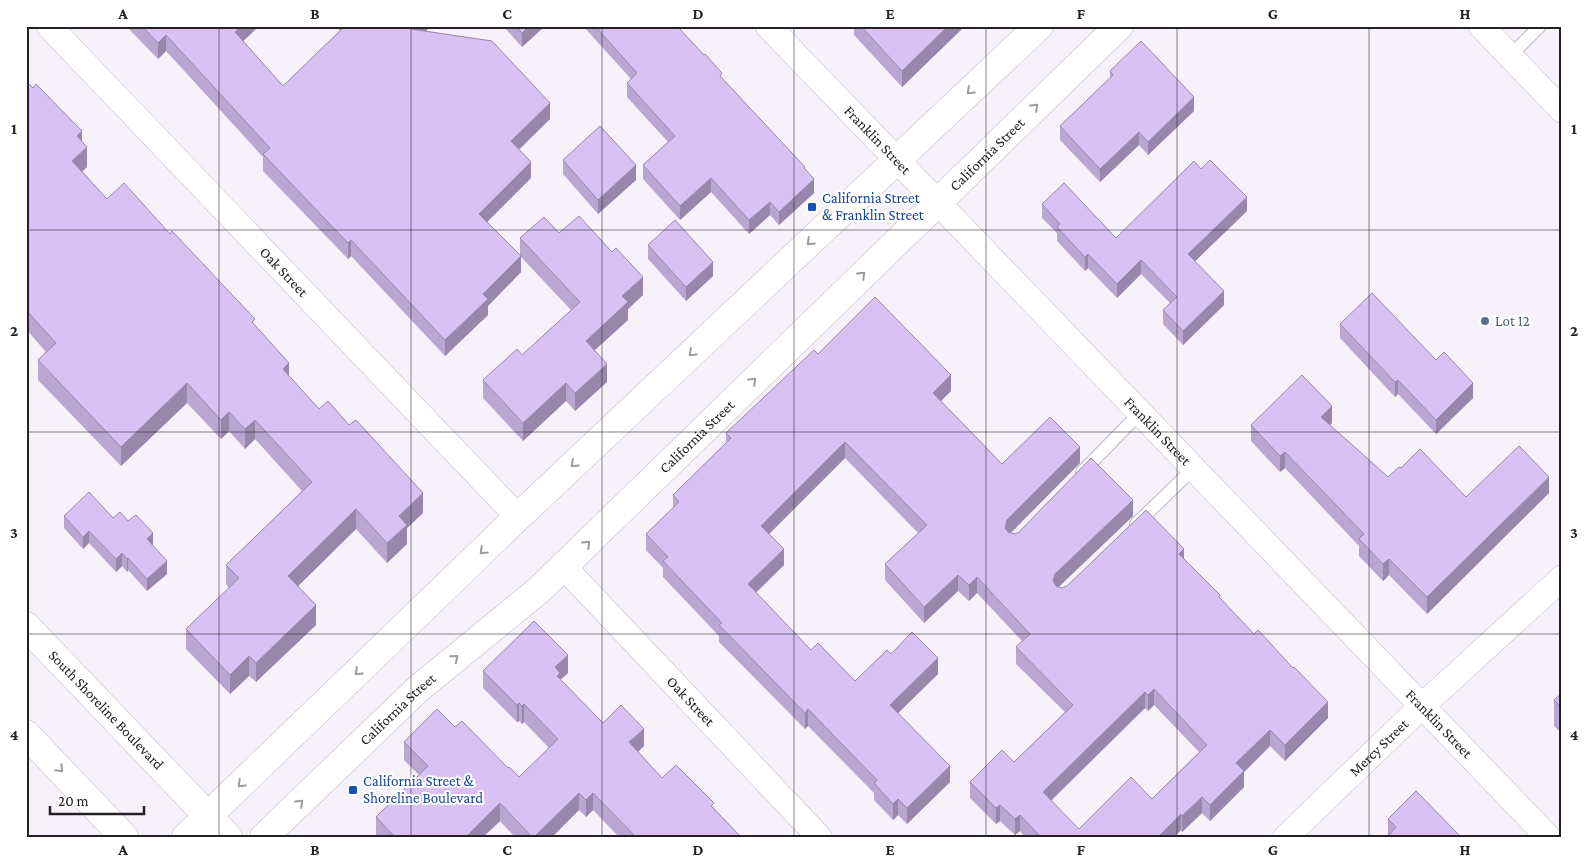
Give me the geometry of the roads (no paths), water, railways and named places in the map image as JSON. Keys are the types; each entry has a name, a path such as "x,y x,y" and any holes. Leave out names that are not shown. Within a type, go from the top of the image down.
{"main road":[{"path":"186,837 518,517 1039,26"},
{"name":"California Street","path":"264,837 418,689 539,590 1119,26"},
{"name":"South Shoreline Boulevard","path":"26,626 228,837"},
{"path":"26,734 124,837"}],"street":[{"name":"Oak Street","path":"49,26 518,517"},
{"name":"Franklin Street","path":"768,26 1548,837"},
{"path":"1481,26 1562,110"},
{"name":"Oak Street","path":"563,566 819,837"},
{"name":"Mercy Street","path":"1286,837 1422,706 1562,578"}],"lane":[{"path":"1510,56 1540,26"},
{"path":"1073,481 1140,413"},
{"path":"1124,536 1193,469"}],"place":[{"name":"California Street & Franklin Street","path":"812,207"},
{"name":"Lot 12","path":"1485,321"},
{"name":"California Street & Shoreline Boulevard","path":"353,790"}]}
